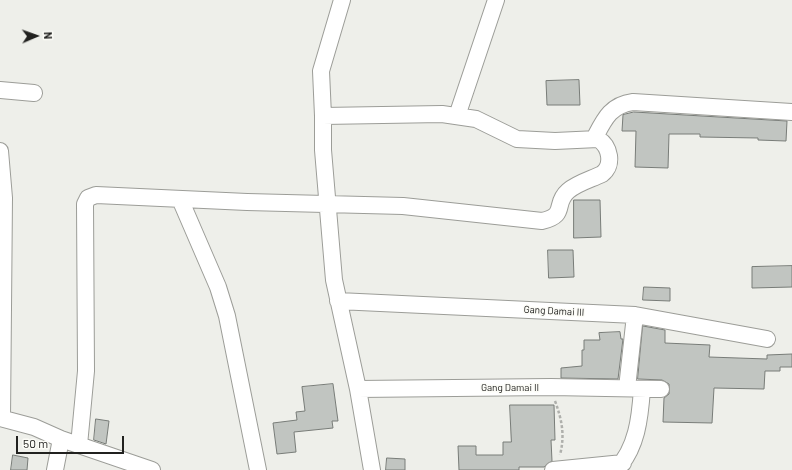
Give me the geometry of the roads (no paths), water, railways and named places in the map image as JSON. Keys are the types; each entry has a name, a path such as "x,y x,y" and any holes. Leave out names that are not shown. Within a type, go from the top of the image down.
{"street":[{"path":"342,0 321,71 324,116 323,150 334,280 358,389 372,470"},
{"path":"457,116 496,0"},
{"path":"0,90 34,93"},
{"path":"594,139 611,111 622,103 633,102 792,112"},
{"path":"80,445 86,371 85,204 88,198 96,195 328,205 403,206 542,221 558,214 561,199 569,190 606,170 608,163 608,149 603,142 594,139 555,141 517,139 476,119 442,114 324,116"},
{"path":"0,151 4,198 1,418 34,427 61,439 152,470"},
{"path":"180,199 218,287 227,316 258,470"},
{"name":"Gang Damai III","path":"338,301 635,315 767,339"},
{"path":"556,464 620,467 639,425 634,389 635,315"},
{"name":"Gang Damai II","path":"358,389 661,389"},
{"path":"55,470 61,439"}]}
